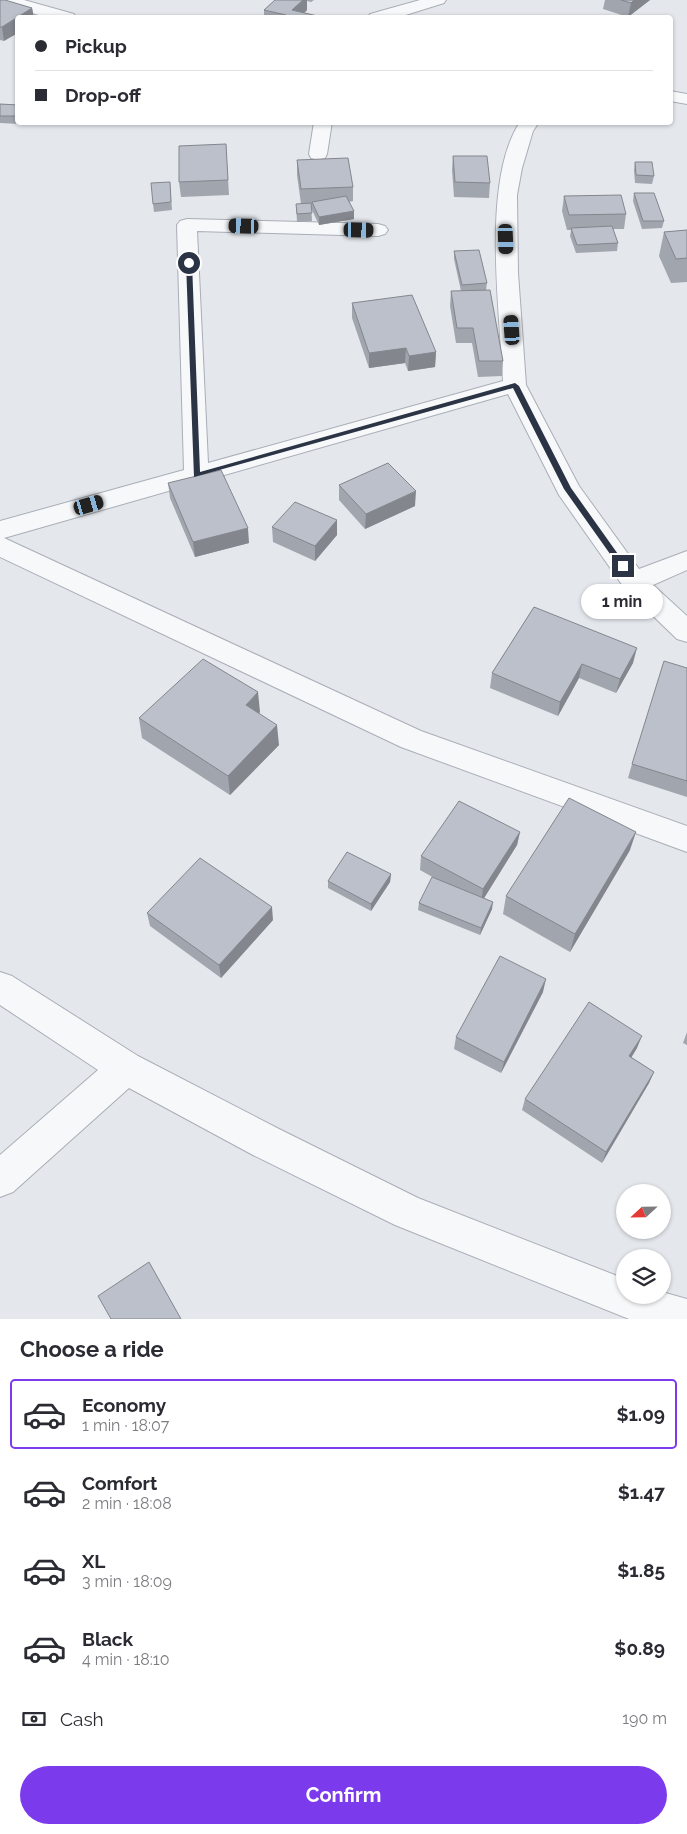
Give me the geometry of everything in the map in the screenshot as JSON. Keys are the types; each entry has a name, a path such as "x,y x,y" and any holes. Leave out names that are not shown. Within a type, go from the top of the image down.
{"street":[{"path":"6,0 58,15"},
{"path":"386,15 432,1"},
{"path":"673,97 687,99"},
{"path":"318,154 323,125"},
{"path":"528,125 524,131 512,168 507,194 508,274 515,386 568,489 634,582 687,632"},
{"path":"196,475 187,225 378,230"},
{"path":"0,530 515,386"},
{"path":"0,546 411,739 687,839"},
{"path":"634,582 687,560"},
{"path":"0,987 126,1068 266,1142 408,1212 642,1305 687,1318"},
{"path":"0,1179 126,1068"}],"building":[{"path":"0,0 32,8 21,15 15,15 15,19 0,27"},
{"path":"275,0 303,0 292,10 313,15 286,15 264,10"},
{"path":"621,0 634,0 631,3"},
{"path":"0,104 15,105 15,116 0,116"},
{"path":"226,144 228,180 179,182 179,146"},
{"path":"453,156 487,156 490,183 455,182"},
{"path":"348,158 353,187 301,189 297,160"},
{"path":"635,162 652,162 654,176 636,175"},
{"path":"170,182 171,202 153,204 151,183"},
{"path":"634,193 654,193 664,221 643,221"},
{"path":"621,195 626,214 569,215 564,196"},
{"path":"346,196 354,211 319,217 312,202"},
{"path":"311,203 312,213 297,214 296,204"},
{"path":"612,226 618,243 577,245 571,228"},
{"path":"687,230 687,258 676,259 664,232"},
{"path":"479,250 487,283 462,285 454,251"},
{"path":"490,290 503,361 479,361 473,328 457,328 451,291"},
{"path":"412,295 436,352 409,356 406,348 369,353 352,303"},
{"path":"388,463 416,491 366,514 339,485"},
{"path":"221,470 248,528 193,542 168,483"},
{"path":"295,502 337,520 315,546 272,527"},
{"path":"534,607 637,648 620,679 582,664 560,702 492,673"},
{"path":"203,659 258,692 246,705 277,725 228,776 139,718"},
{"path":"664,661 687,668 687,781 632,764"},
{"path":"569,798 636,832 575,934 506,896"},
{"path":"459,801 520,832 483,889 421,856"},
{"path":"347,852 391,874 371,904 328,881"},
{"path":"200,858 272,907 219,965 147,913"},
{"path":"432,877 493,902 481,928 419,903"},
{"path":"500,956 546,979 504,1062 456,1037"},
{"path":"589,1002 642,1036 629,1056 654,1072 606,1152 525,1099"},
{"path":"149,1262 181,1319 111,1319 98,1296"}],"route":[{"path":"189,263 196,475 515,386 568,489 623,566"}]}
